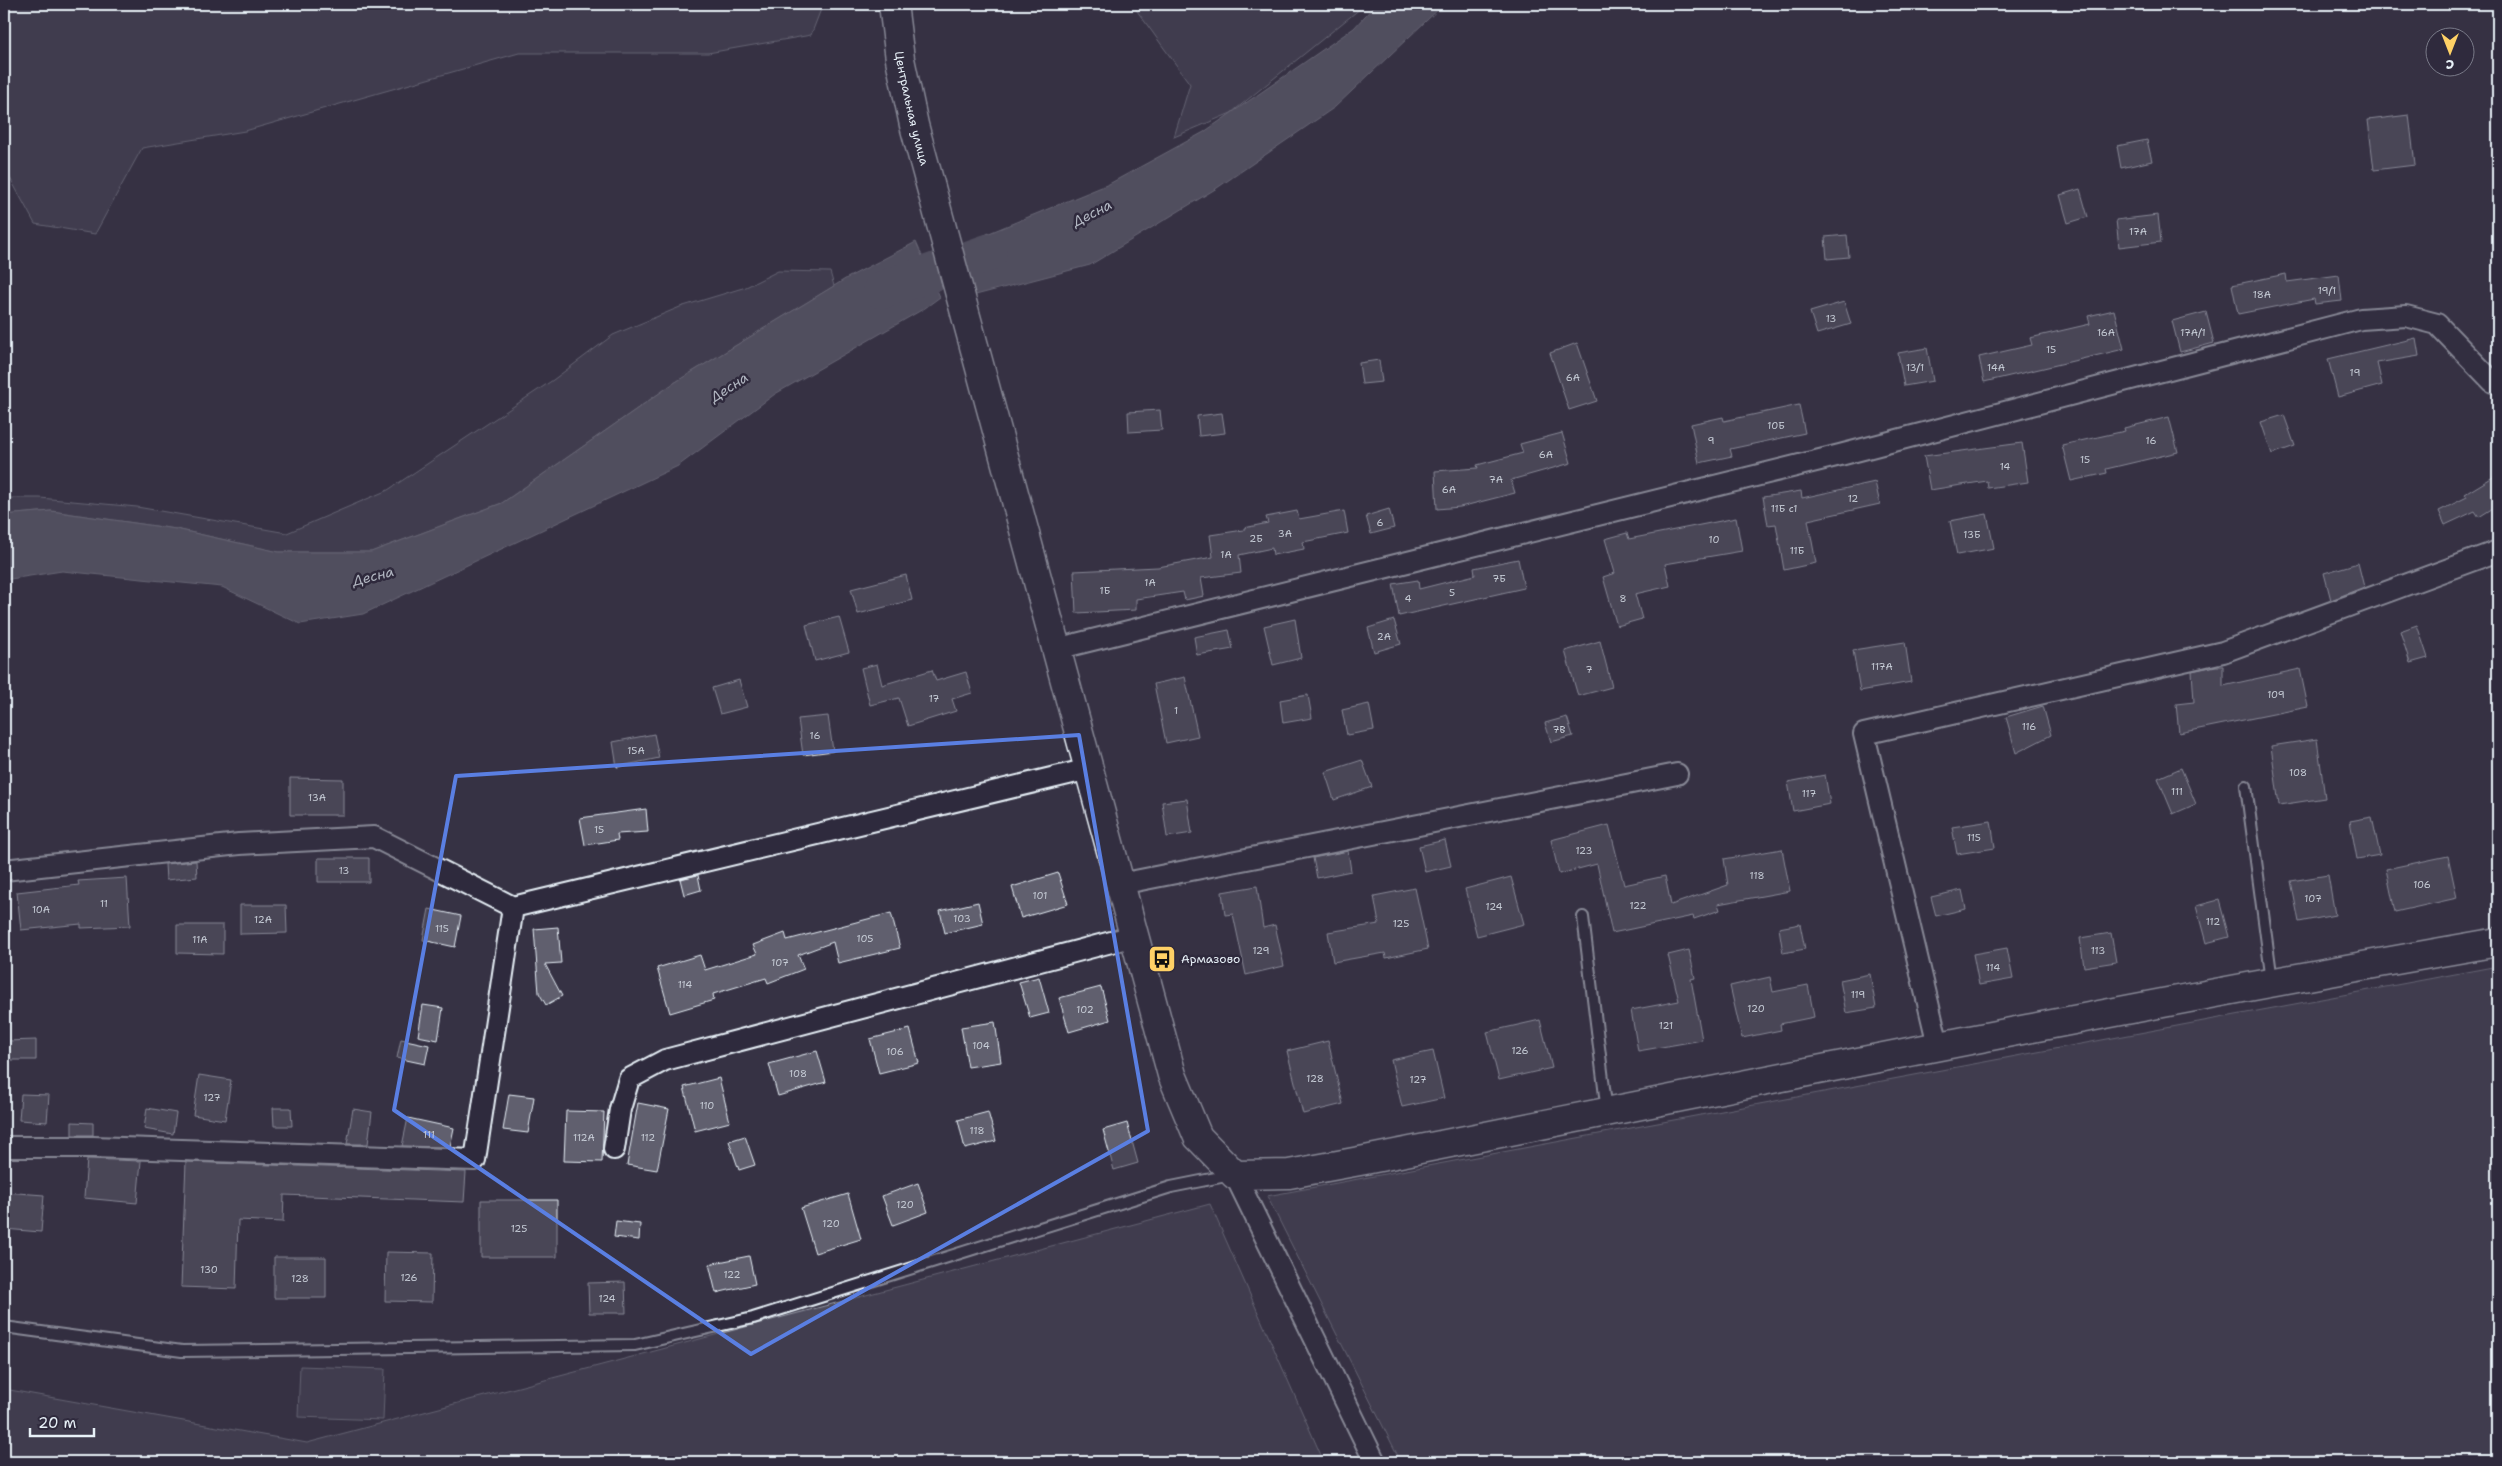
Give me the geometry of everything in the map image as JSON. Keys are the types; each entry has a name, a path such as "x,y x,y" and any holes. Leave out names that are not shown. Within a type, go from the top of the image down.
{"street":[{"name":"Центральная улица","path":"893,4 900,59 914,126 1172,1075 1198,1136 1235,1174"},
{"path":"1056,649 1840,455 2361,320 2406,316 2437,324 2493,382 2498,382"},
{"path":"1938,1045 1864,734 2223,652 2498,551"},
{"path":"4,870 239,844 374,837 513,907 1089,769"},
{"path":"1120,884 1677,774"},
{"path":"4,1148 93,1147 475,1160 513,907"},
{"path":"614,1149 620,1109 630,1079 665,1060 1134,936"},
{"path":"1375,1462 1235,1174 1289,1174 1607,1113 1938,1045 2272,982 2498,942"}],"lane":[{"path":"2246,786 2272,982"},
{"path":"1583,916 1607,1113"},
{"path":"4,1327 182,1351 636,1345 753,1318 1171,1187 1235,1174"}],"highlighted area":[{"path":"1079,735 1148,1131 751,1354 394,1110 456,776"}],"shaded area":[{"path":"4,4 823,4 811,35 708,53 519,53 245,131 142,148 95,234 35,224 4,167"},
{"path":"1132,4 1366,4 1231,113 1174,137 1190,84"},
{"path":"778,271 830,272 834,286 674,383 502,503 371,552 279,552 176,529 51,511 4,515 4,498 40,498 137,507 287,533 388,490 553,380 613,335 680,307 746,287"},
{"path":"2498,966 2498,1462 1401,1462 1267,1196"},
{"path":"1210,1204 1324,1462 4,1462 4,1389 307,1443"},
{"path":"300,1366 385,1369 383,1420 298,1417"}],"water":[{"path":"1376,4 1444,4 1335,107 1217,188 1090,265 968,297 955,247 1109,184 1204,132 1354,28"},
{"path":"916,242 940,297 925,308 775,394 678,466 363,614 300,624 222,587 62,571 4,580 4,515 51,511 176,529 279,552 371,552 502,503 674,383 847,278"}],"building":[{"path":"2409,115 2415,165 2374,170 2368,120"},
{"path":"2147,140 2152,161 2121,168 2117,146"},
{"path":"2080,189 2088,217 2068,223 2060,195"},
{"path":"2158,215 2161,242 2119,247 2116,220"},
{"path":"1847,235 1849,257 1827,259 1825,237"},
{"path":"2286,274 2287,282 2339,275 2342,301 2315,304 2314,299 2238,314 2232,285"},
{"path":"1844,302 1851,324 1817,334 1810,312"},
{"path":"2114,310 2124,349 1984,382 1979,357 2032,345 2030,338 2090,324 2088,316"},
{"path":"2206,312 2214,343 2180,352 2172,321"},
{"path":"2416,338 2419,356 2377,363 2382,385 2338,397 2328,359"},
{"path":"1577,343 1597,401 1569,410 1550,353"},
{"path":"1927,348 1933,381 1904,386 1898,353"},
{"path":"1379,360 1382,382 1362,384 1359,363"},
{"path":"1799,405 1805,433 1730,449 1732,456 1699,463 1691,424 1723,417 1724,421"},
{"path":"1160,410 1162,430 1129,432 1128,412"},
{"path":"1222,413 1225,433 1199,436 1197,416"},
{"path":"2284,415 2295,446 2272,454 2261,422"},
{"path":"2169,417 2178,452 2106,469 2107,473 2071,481 2062,445 2125,431 2124,428"},
{"path":"1562,433 1571,463 1511,480 1515,493 1460,507 1437,509 1435,471 1478,468 1477,465 1523,453 1520,444"},
{"path":"2022,443 2028,482 1988,488 1987,481 1930,490 1924,456"},
{"path":"2498,474 2498,505 2479,517 2475,511 2445,525 2439,511 2467,497 2465,494"},
{"path":"1875,482 1880,504 1808,520 1816,563 1784,570 1776,524 1768,525 1763,497 1801,491 1802,498"},
{"path":"1389,509 1394,528 1371,534 1366,516"},
{"path":"1297,511 1299,519 1344,511 1348,533 1303,542 1304,549 1273,555 1272,548 1239,555 1241,573 1201,578 1204,596 1185,600 1183,592 1136,599 1136,610 1076,613 1074,571 1158,567 1213,557 1210,535 1244,530 1244,528 1268,523 1266,517"},
{"path":"1987,514 1994,548 1957,555 1950,521"},
{"path":"1736,518 1742,551 1665,564 1670,586 1635,594 1642,619 1617,626 1603,577 1615,573 1605,539 1627,533 1629,539"},
{"path":"1518,559 1524,588 1399,616 1393,584 1418,580 1419,589 1475,575 1474,568"},
{"path":"2358,563 2364,587 2331,600 2324,573"},
{"path":"906,575 912,600 858,614 851,589"},
{"path":"839,617 849,652 815,661 806,625"},
{"path":"1295,619 1301,658 1273,665 1264,626"},
{"path":"1394,620 1401,644 1374,652 1368,628"},
{"path":"2417,625 2428,658 2410,663 2400,631"},
{"path":"1229,630 1233,649 1197,655 1194,637"},
{"path":"1600,641 1612,687 1578,696 1565,651"},
{"path":"1905,642 1911,682 1860,691 1853,650"},
{"path":"877,664 882,685 932,670 936,681 966,672 972,693 952,699 956,711 908,726 899,698 870,705 861,668"},
{"path":"2223,666 2223,686 2300,669 2308,707 2179,733 2176,704 2194,702 2192,671"},
{"path":"1185,677 1198,736 1166,743 1154,684"},
{"path":"739,680 747,707 720,714 712,688"},
{"path":"1308,695 1312,718 1283,723 1280,700"},
{"path":"1369,704 1374,730 1347,735 1342,710"},
{"path":"2043,706 2051,735 2016,753 2006,717"},
{"path":"828,716 833,751 803,755 798,719"},
{"path":"1567,717 1573,736 1551,742 1545,723"},
{"path":"654,734 659,758 617,767 613,742"},
{"path":"2317,739 2325,798 2279,805 2271,746"},
{"path":"1362,760 1372,787 1334,800 1325,772"},
{"path":"2181,768 2196,804 2173,814 2158,778"},
{"path":"1825,775 1830,804 1793,811 1788,782"},
{"path":"290,778 343,779 343,815 290,815"},
{"path":"1187,799 1192,833 1167,837 1162,802"},
{"path":"646,809 648,832 617,834 618,840 585,845 580,818"},
{"path":"2372,817 2380,855 2357,859 2350,821"},
{"path":"1991,821 1995,848 1957,854 1952,827"},
{"path":"1609,825 1624,885 1665,876 1671,905 1728,885 1724,859 1782,849 1790,891 1718,904 1720,910 1694,919 1693,916 1612,933 1597,864 1559,874 1551,840"},
{"path":"1445,840 1451,866 1425,872 1419,846"},
{"path":"1348,851 1351,871 1317,878 1313,858"},
{"path":"2448,856 2457,898 2395,912 2386,869"},
{"path":"318,858 369,858 369,882 318,882"},
{"path":"196,861 197,877 166,880 165,864"},
{"path":"1058,873 1068,904 1021,918 1012,887"},
{"path":"698,875 701,890 684,895 680,879"},
{"path":"2328,875 2335,915 2299,922 2291,881"},
{"path":"1511,877 1524,924 1477,936 1465,889"},
{"path":"127,878 130,926 81,928 81,924 21,930 17,892 79,885 78,881"},
{"path":"1257,886 1263,928 1275,925 1284,966 1246,975 1233,914 1225,915 1222,892"},
{"path":"1415,888 1428,949 1386,958 1385,953 1333,962 1328,932 1379,924 1374,896"},
{"path":"1962,890 1966,909 1936,916 1931,897"},
{"path":"2219,900 2229,937 2206,943 2196,906"},
{"path":"978,902 983,924 945,933 940,911"},
{"path":"240,905 286,905 287,933 240,934"},
{"path":"429,909 461,916 455,947 423,940"},
{"path":"891,913 900,948 838,963 833,942 798,955 804,969 768,983 766,978 713,994 714,1000 670,1013 657,968 700,955 705,970 757,954 753,945 785,933 787,940"},
{"path":"1800,924 1805,949 1783,953 1779,928"},
{"path":"177,925 223,925 223,954 177,953"},
{"path":"558,927 561,963 545,964 562,996 546,1005 539,993 534,929"},
{"path":"2111,933 2116,962 2084,967 2080,938"},
{"path":"2007,948 2013,979 1979,985 1973,954"},
{"path":"1689,950 1695,978 1691,979 1702,1040 1638,1051 1631,1010 1679,1001 1668,955"},
{"path":"1870,974 1876,1008 1846,1013 1840,980"},
{"path":"1039,977 1049,1013 1030,1018 1019,982"},
{"path":"1770,977 1773,992 1808,985 1814,1017 1780,1024 1781,1030 1742,1038 1730,986"},
{"path":"1101,987 1110,1020 1069,1032 1059,998"},
{"path":"423,1005 443,1008 438,1040 418,1036"},
{"path":"1540,1020 1552,1068 1499,1080 1487,1032"},
{"path":"995,1022 1001,1062 968,1067 961,1027"},
{"path":"910,1029 919,1063 879,1073 870,1039"},
{"path":"401,1039 429,1045 425,1064 397,1058"},
{"path":"36,1040 36,1060 7,1060 7,1041"},
{"path":"1328,1041 1343,1104 1303,1114 1287,1051"},
{"path":"817,1051 826,1082 778,1096 769,1064"},
{"path":"1433,1051 1444,1098 1402,1107 1391,1060"},
{"path":"199,1075 231,1080 225,1120 193,1115"},
{"path":"719,1078 730,1122 695,1131 684,1087"},
{"path":"21,1094 49,1095 47,1122 19,1120"},
{"path":"509,1094 534,1097 528,1133 503,1130"},
{"path":"638,1103 669,1109 657,1170 627,1165"},
{"path":"147,1108 176,1113 173,1134 144,1129"},
{"path":"273,1108 291,1108 292,1126 274,1126"},
{"path":"353,1109 372,1112 368,1144 347,1144"},
{"path":"566,1111 604,1112 602,1162 564,1161"},
{"path":"988,1112 996,1141 965,1149 958,1120"},
{"path":"408,1118 454,1128 450,1147 402,1146"},
{"path":"72,1122 93,1123 93,1135 72,1135"},
{"path":"1127,1123 1138,1163 1114,1170 1103,1130"},
{"path":"745,1136 755,1165 739,1170 729,1141"},
{"path":"87,1159 141,1161 137,1203 84,1198"},
{"path":"186,1162 466,1172 464,1202 284,1195 283,1222 238,1220 236,1289 181,1287"},
{"path":"918,1183 928,1212 893,1225 882,1196"},
{"path":"4,1192 44,1195 41,1232 4,1229"},
{"path":"848,1194 861,1239 815,1253 801,1208"},
{"path":"481,1200 557,1200 557,1257 481,1257"},
{"path":"616,1221 640,1224 639,1240 614,1237"},
{"path":"386,1252 433,1253 432,1302 385,1301"},
{"path":"749,1256 755,1284 716,1293 709,1264"},
{"path":"274,1257 326,1257 326,1298 274,1298"},
{"path":"625,1282 626,1313 589,1313 588,1283"}],"waterway":[{"name":"Десна","path":"882,290 988,253"}],"place":[{"name":"Армазово","path":"1162,959"}]}
